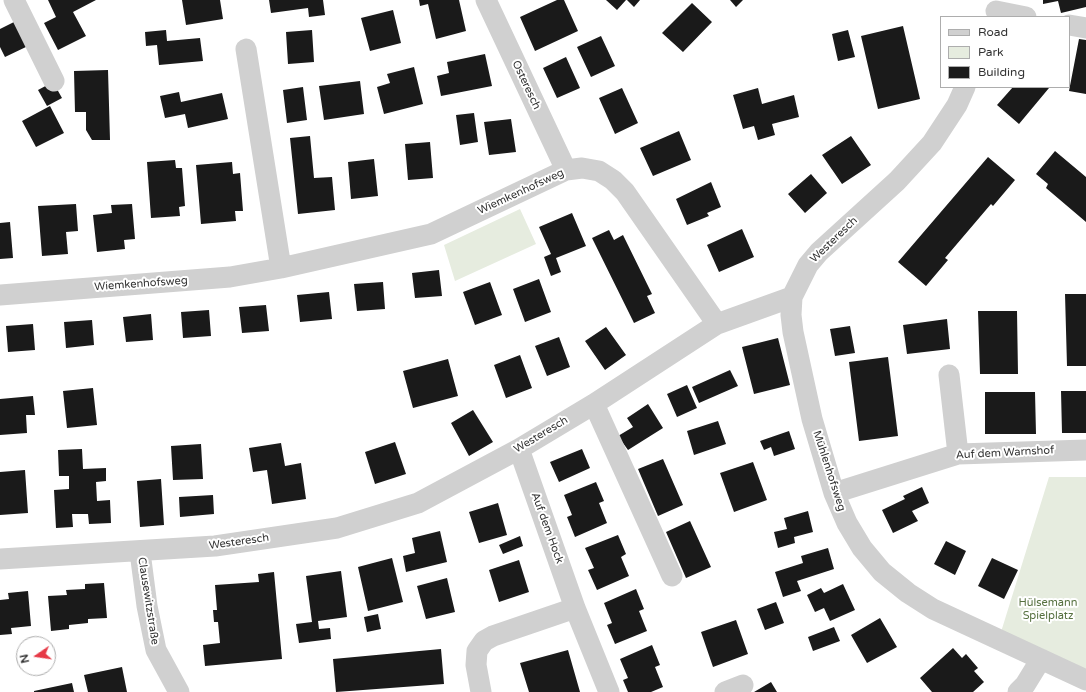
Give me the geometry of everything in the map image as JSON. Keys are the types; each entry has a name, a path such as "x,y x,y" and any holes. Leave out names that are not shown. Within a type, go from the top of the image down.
{"street":[{"path":"14,0 54,81"},
{"name":"Osteresch","path":"486,0 566,170"},
{"path":"997,9 1022,16"},
{"path":"1070,25 1086,28"},
{"path":"246,49 281,268"},
{"name":"Westeresch","path":"0,559 140,552 223,545 336,528 418,503 518,449 594,404 717,324 792,297 799,281 819,252 897,181 932,143 957,105 965,88"},
{"name":"Wiemkenhofsweg","path":"0,295 230,277 281,268 431,234 566,170 582,168 599,171 613,180 624,192 717,324"},
{"name":"Mühlenhofsweg","path":"792,297 791,316 793,332 812,418 834,494 846,523 862,548 882,572 908,593 933,609 1086,680"},
{"path":"949,375 958,454"},
{"path":"594,404 672,576"},
{"name":"Auf dem Hock","path":"518,449 575,608 609,692"},
{"name":"Auf dem Warnshof","path":"834,494 958,454 1086,450"},
{"name":"Clausewitzstraße","path":"140,552 147,606 156,650 180,692"},
{"path":"481,692 476,665 477,651 484,641 492,636 575,608"},
{"path":"1018,692 1025,685 1041,659"}],"green space":[{"path":"520,209 536,244 455,281 444,245"},
{"name":"Hülsemann Spielplatz","path":"1049,477 1086,477 1086,672 1001,632"}],"building":[{"path":"48,0 96,0 73,12 86,36 58,50 44,23 56,17"},
{"path":"182,0 220,0 223,19 186,25"},
{"path":"269,0 323,0 325,15 309,17 308,8 271,13"},
{"path":"419,0 459,0 466,31 436,39 428,4 420,6"},
{"path":"557,0 564,0 578,31 535,51 520,17"},
{"path":"606,0 626,0 617,10"},
{"path":"627,0 640,0 634,7"},
{"path":"730,0 743,0 736,7"},
{"path":"1043,0 1086,0 1086,7 1061,13 1058,1 1043,4"},
{"path":"692,3 712,22 683,52 662,33"},
{"path":"393,10 401,43 370,51 361,18"},
{"path":"16,21 28,46 5,57 0,47 0,29"},
{"path":"903,26 920,99 878,109 861,36"},
{"path":"166,30 167,41 200,38 203,61 159,65 157,45 146,46 145,32"},
{"path":"312,30 314,62 288,64 286,32"},
{"path":"848,30 855,57 838,61 832,34"},
{"path":"601,36 615,66 591,77 577,47"},
{"path":"1079,39 1086,40 1086,94 1069,91"},
{"path":"485,54 492,86 441,96 437,76 449,73 447,62"},
{"path":"566,57 580,88 557,98 543,68"},
{"path":"414,67 423,104 384,114 377,87 390,83 387,74"},
{"path":"108,70 110,140 92,140 86,130 86,112 75,112 74,71"},
{"path":"360,81 364,114 324,120 319,86"},
{"path":"53,82 62,98 47,106 38,90"},
{"path":"303,87 307,120 287,123 283,90"},
{"path":"622,88 638,123 615,134 599,98"},
{"path":"758,88 762,104 794,95 799,117 772,124 775,135 758,140 754,126 743,129 733,95"},
{"path":"1012,88 1049,88 1019,124 997,105"},
{"path":"179,92 181,102 222,93 228,119 188,128 185,114 165,118 160,96"},
{"path":"50,106 64,133 36,147 22,121"},
{"path":"474,113 478,142 460,145 456,115"},
{"path":"511,119 516,152 489,155 484,122"},
{"path":"679,131 691,160 653,176 640,148"},
{"path":"310,136 314,178 332,177 335,210 298,214 290,138"},
{"path":"851,136 871,165 842,184 822,155"},
{"path":"430,142 433,178 408,180 405,144"},
{"path":"1055,151 1086,177 1086,222 1046,188 1048,184 1036,174"},
{"path":"988,157 1015,180 993,206 991,204 945,258 948,260 926,286 898,262"},
{"path":"374,159 378,196 351,199 348,162"},
{"path":"175,160 176,168 182,168 185,206 179,207 180,216 151,218 147,162"},
{"path":"232,162 233,174 240,173 243,211 235,211 236,221 201,224 196,165"},
{"path":"811,174 827,193 805,213 788,194"},
{"path":"711,182 721,207 707,213 709,216 687,225 676,199"},
{"path":"76,204 78,231 66,232 68,254 42,256 38,206"},
{"path":"132,204 135,239 124,240 125,249 97,252 93,215 112,213 111,205"},
{"path":"572,213 586,246 556,258 561,272 551,276 544,257 551,254 539,227"},
{"path":"10,222 13,258 0,259 0,223"},
{"path":"742,229 754,257 719,272 707,245"},
{"path":"609,230 614,240 623,235 652,294 647,296 655,313 634,323 592,238"},
{"path":"439,270 442,296 415,298 412,273"},
{"path":"539,279 551,312 525,322 513,289"},
{"path":"383,282 385,309 357,311 354,284"},
{"path":"490,282 502,315 475,325 463,292"},
{"path":"329,292 332,319 300,322 297,295"},
{"path":"1065,294 1086,294 1086,366 1067,366"},
{"path":"266,305 269,331 242,333 239,307"},
{"path":"209,310 211,336 183,338 181,312"},
{"path":"978,311 1017,311 1018,374 980,374"},
{"path":"151,314 153,340 126,342 123,317"},
{"path":"947,319 950,349 907,354 903,325"},
{"path":"92,320 94,345 66,348 64,322"},
{"path":"33,324 35,350 8,352 6,326"},
{"path":"850,326 855,353 835,356 830,329"},
{"path":"606,327 626,355 605,370 585,341"},
{"path":"559,337 570,367 547,376 535,346"},
{"path":"778,338 790,385 754,394 742,347"},
{"path":"520,355 532,388 506,398 494,365"},
{"path":"888,357 898,436 859,441 849,362"},
{"path":"448,359 458,396 413,408 403,371"},
{"path":"730,370 738,386 699,403 692,387"},
{"path":"687,385 697,408 677,417 667,394"},
{"path":"93,388 97,425 67,428 63,391"},
{"path":"1061,391 1086,391 1086,433 1062,433"},
{"path":"985,392 1035,392 1036,434 985,434"},
{"path":"33,396 35,415 26,415 27,433 0,435 0,399"},
{"path":"648,404 663,428 628,450 618,436 633,427 627,418"},
{"path":"473,410 493,442 469,456 451,423"},
{"path":"718,421 726,444 694,455 687,431"},
{"path":"789,431 795,449 774,456 771,447 764,450 760,441"},
{"path":"395,442 406,474 375,484 365,452"},
{"path":"281,443 285,466 301,463 306,499 272,504 267,470 253,472 249,448"},
{"path":"201,444 203,479 173,480 171,446"},
{"path":"82,449 83,469 106,468 106,481 96,482 97,501 110,500 111,523 89,524 88,514 72,514 73,527 56,528 54,490 69,489 69,476 59,476 58,450"},
{"path":"582,449 590,468 559,482 550,462"},
{"path":"663,459 683,505 658,516 638,469"},
{"path":"753,462 767,500 734,512 720,473"},
{"path":"25,470 28,513 0,515 0,472"},
{"path":"161,479 164,525 140,527 137,481"},
{"path":"596,482 604,501 599,503 607,523 575,537 567,517 572,515 564,495"},
{"path":"922,487 929,503 912,511 918,521 893,533 882,510 905,499 903,496"},
{"path":"213,495 214,514 180,517 179,497"},
{"path":"498,503 507,535 479,543 469,512"},
{"path":"808,511 813,532 794,537 795,543 778,548 774,532 787,529 784,518"},
{"path":"690,521 711,567 686,578 666,532"},
{"path":"440,531 447,562 406,572 403,556 415,553 412,538"},
{"path":"618,535 626,554 621,557 629,576 597,590 588,570 594,568 585,548"},
{"path":"520,536 523,546 503,554 499,545"},
{"path":"946,541 966,551 955,575 934,564"},
{"path":"828,548 834,569 797,581 801,591 783,597 775,572 803,563 801,556"},
{"path":"392,558 403,602 368,611 358,567"},
{"path":"992,558 1018,570 1004,599 978,586"},
{"path":"519,560 529,592 499,602 489,570"},
{"path":"341,571 347,617 318,621 319,629 330,628 331,639 299,643 296,624 312,622 306,576"},
{"path":"274,572 282,659 205,666 203,645 220,643 218,622 214,622 213,610 217,610 215,585 259,582 258,574"},
{"path":"447,578 455,612 426,619 417,586"},
{"path":"104,583 107,618 88,619 88,623 69,625 69,629 51,631 48,596 67,595 66,590 85,589 85,584"},
{"path":"843,584 855,610 830,621 824,608 815,612 807,595 821,588 824,593"},
{"path":"636,589 644,609 639,611 647,631 615,644 607,625 612,623 604,603"},
{"path":"28,591 31,626 11,628 12,634 0,635 0,600 9,599 8,593"},
{"path":"776,602 784,623 765,630 757,609"},
{"path":"378,614 381,629 367,632 364,617"},
{"path":"880,618 897,647 867,663 851,635"},
{"path":"736,620 748,654 713,667 701,632"},
{"path":"834,627 840,641 813,651 808,637"},
{"path":"652,645 660,665 655,667 663,687 651,692 628,692 623,680 628,678 620,659"},
{"path":"953,648 962,658 966,654 978,668 974,671 984,682 973,692 932,692 920,678"},
{"path":"441,649 444,684 336,692 333,659"},
{"path":"568,650 580,692 529,692 520,663"},
{"path":"122,667 127,692 88,692 84,675"},
{"path":"771,682 777,692 754,692"},
{"path":"72,683 74,692 34,692 34,691"}]}
